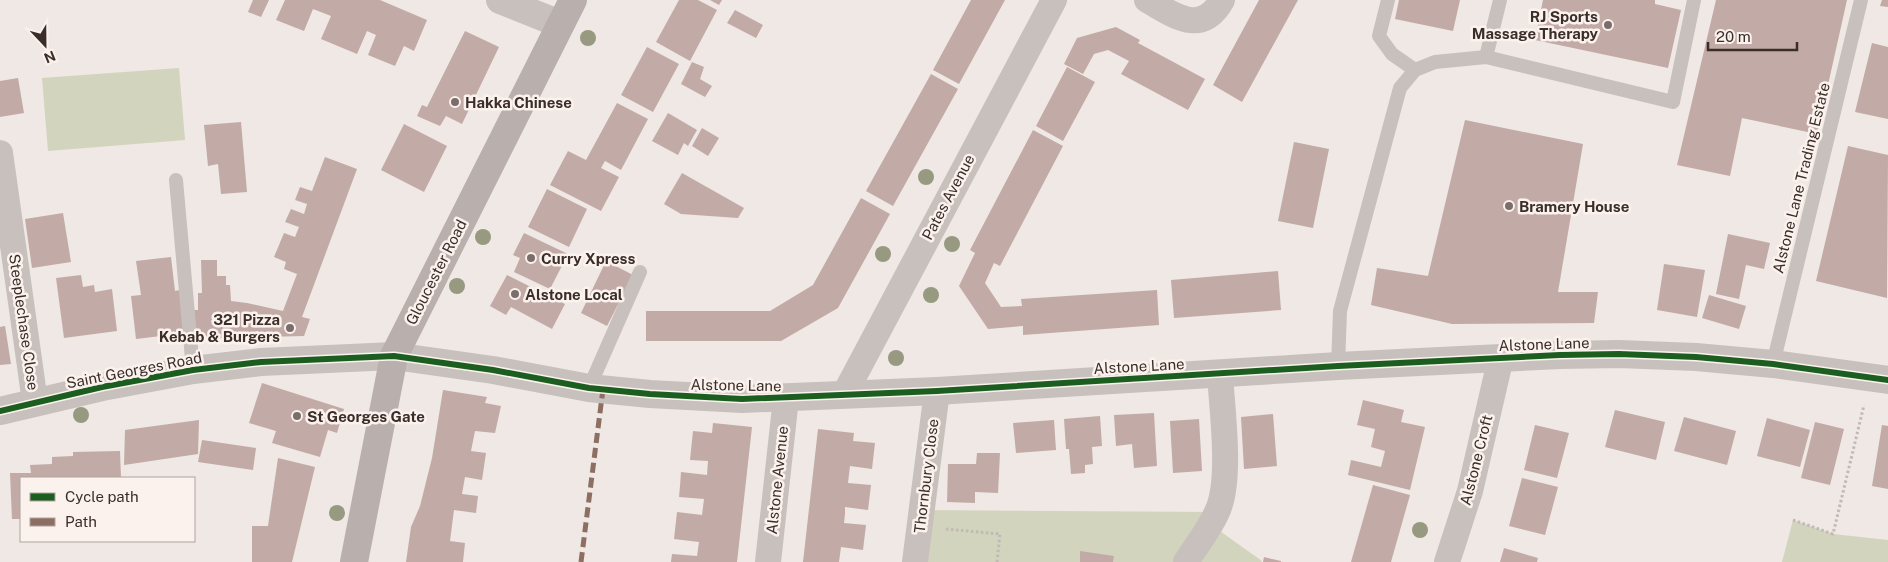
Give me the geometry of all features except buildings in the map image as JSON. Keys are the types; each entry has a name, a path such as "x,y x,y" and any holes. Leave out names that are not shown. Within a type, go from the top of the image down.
{"main road":[{"name":"Gloucester Road","path":"354,562 394,356 573,0"}],"street":[{"path":"500,0 560,24"},
{"name":"Pates Avenue","path":"844,395 1054,0"},
{"path":"1147,0 1184,19 1197,21 1208,17 1222,0"},
{"name":"Steeplechase Close","path":"0,153 35,402"},
{"name":"Alstone Lane","path":"394,356 493,370 589,388 698,398 786,398 937,391 1501,357 1619,354 1696,357 1773,364 1879,379"},
{"name":"Saint Georges Road","path":"0,411 102,387 193,370 261,362 394,356"},
{"name":"Alstone Croft","path":"1447,562 1470,491 1501,357"},
{"path":"1186,562 1217,512 1223,493 1224,473 1220,374"},
{"name":"Thornbury Close","path":"915,562 937,391"},
{"name":"Alstone Avenue","path":"768,562 786,398"}],"lane":[{"path":"1388,0 1379,36 1392,54 1415,70"},
{"path":"1486,57 1500,0"},
{"path":"1338,366 1340,311 1400,88 1415,70 1435,62 1486,57 1673,102 1694,0"},
{"name":"Alstone Lane Trading Estate","path":"1773,364 1861,0"},
{"path":"176,180 193,370"},
{"path":"589,388 640,272"}],"path":[{"path":"1794,520 1833,534 1879,379"},
{"path":"920,527 1000,534 998,562"}],"green space":[{"path":"179,68 185,140 48,151 42,78"},
{"path":"922,510 1217,512 1210,524 1262,561 915,562"},
{"path":"1793,520 1833,534 1888,540 1888,562 1782,562"}],"marked path":[{"path":"581,562 603,389"}],"cycle path":[{"path":"0,411 102,387 193,370 261,362 394,356 493,370 589,388 650,394 742,399 937,391 1338,366 1560,355 1619,354 1696,357 1773,364 1888,380"}],"place":[{"name":"RJ Sports Massage Therapy","path":"1608,25"},
{"name":"Hakka Chinese","path":"455,102"},
{"name":"Bramery House","path":"1509,206"},
{"name":"Curry Xpress","path":"531,258"},
{"name":"Alstone Local","path":"515,294"},
{"name":"321 Pizza Kebab & Burgers","path":"290,328"},
{"name":"St Georges Gate","path":"297,416"}]}
